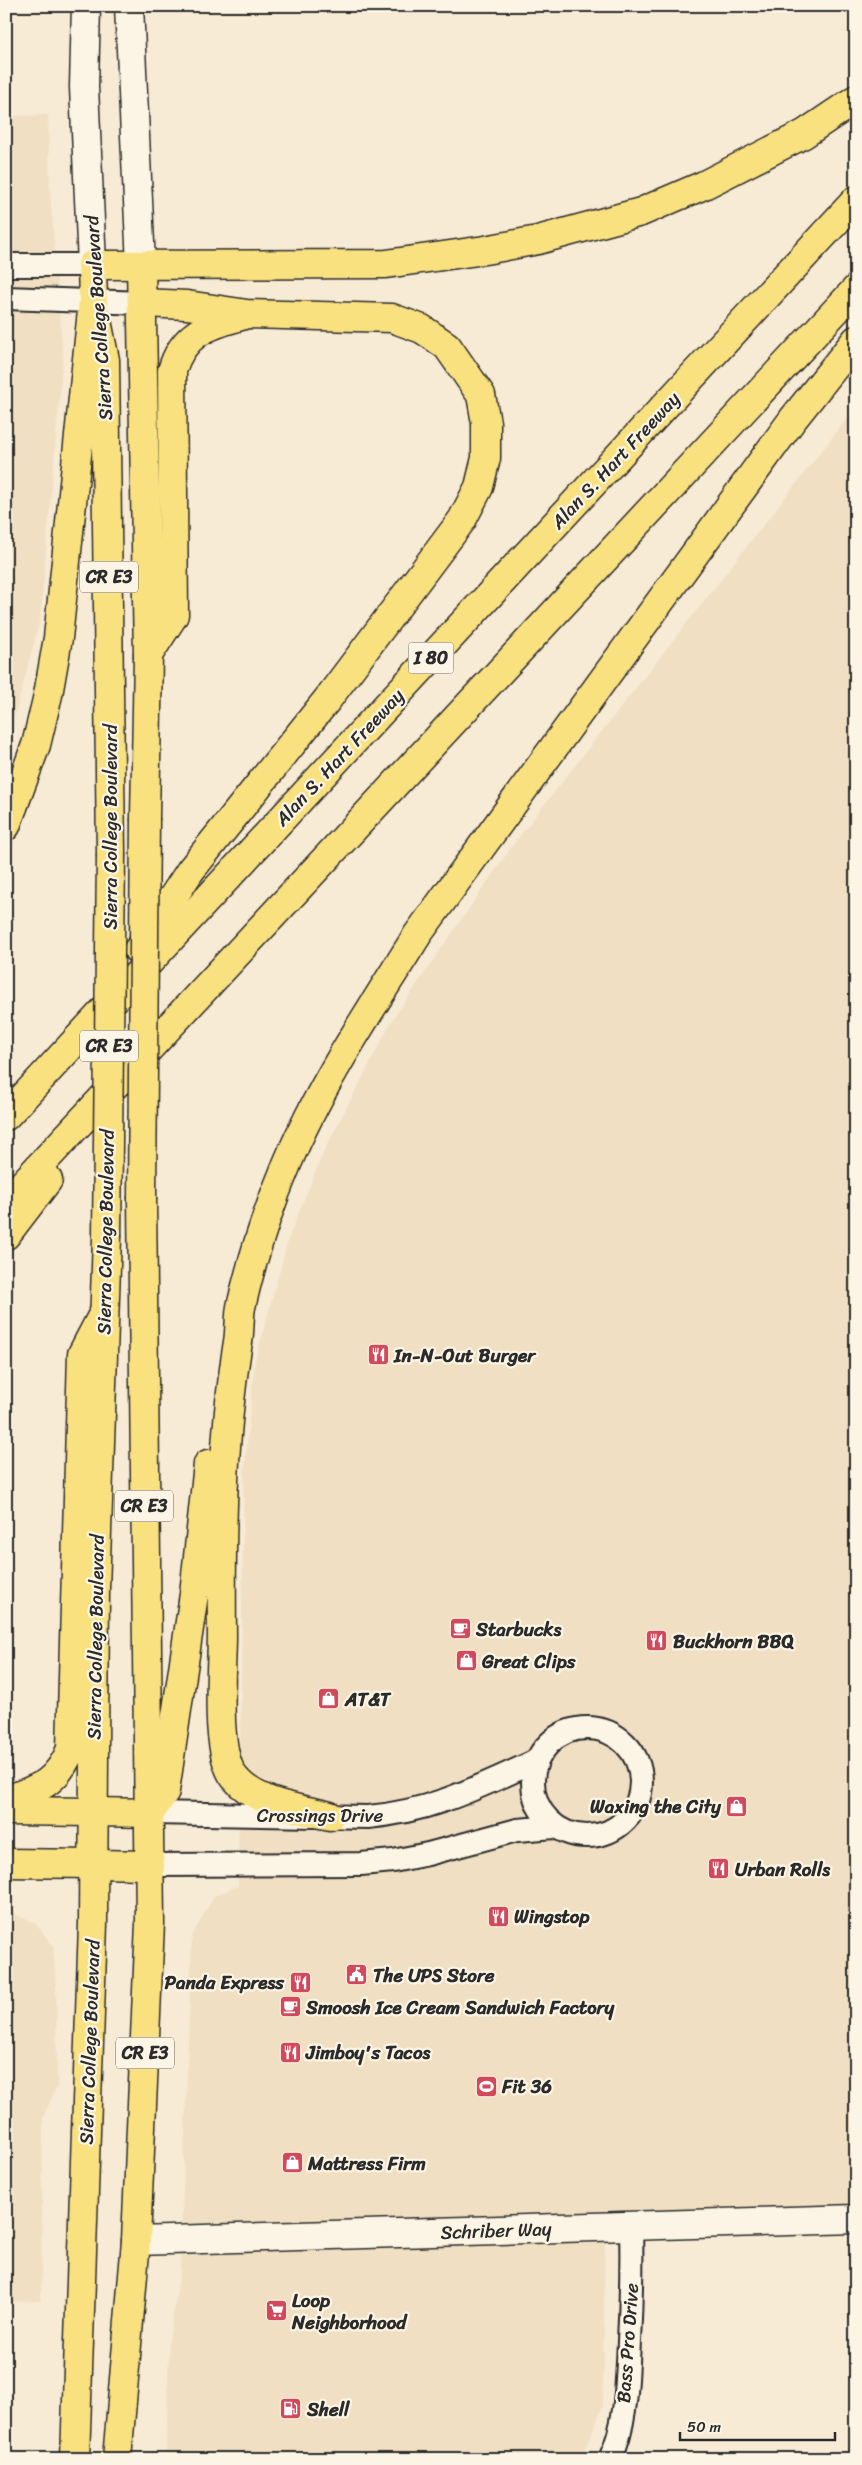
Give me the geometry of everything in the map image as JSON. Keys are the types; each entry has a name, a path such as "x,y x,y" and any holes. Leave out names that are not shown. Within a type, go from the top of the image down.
{"main road":[{"path":"92,265 386,264 485,250 538,240 641,212 704,185 804,134 856,99"},
{"name":"Alan S. Hart Freeway","path":"6,1116 856,200"},
{"name":"Sierra College Boulevard","path":"75,2459 84,2240 94,1864 95,1590 107,1238 111,854 105,360 94,301 92,265"},
{"name":"Sierra College Boulevard","path":"117,2459 136,2241 150,1923 142,1199 148,655 141,265"},
{"path":"6,1202 856,289"},
{"path":"6,826 36,745 48,695 58,638 94,301"},
{"path":"86,1029 190,871 327,700 462,520 479,487 486,458 486,423 481,395 447,346 422,329 392,318 247,314 187,305 143,303"},
{"path":"148,655 174,615 171,380 174,363 184,347 197,332 212,324 247,314"},
{"path":"330,1816 255,1796 235,1778 226,1763 222,1736 225,1440 241,1310 264,1230 287,1164 361,1024 418,934 793,419 856,340"},
{"path":"6,1235 143,1056"},
{"path":"150,1813 165,1790 194,1594 217,1392 228,1333 241,1310"},
{"path":"6,1800 34,1790 52,1780 65,1764 71,1748 82,1354 103,1314"},
{"name":"Crossings Drive","path":"6,1811 150,1813"},
{"path":"6,1863 150,1865"}],"street":[{"name":"Sierra College Boulevard","path":"86,6 84,86 92,265"},
{"name":"Sierra College Boulevard","path":"130,6 141,265"},
{"path":"6,265 92,265"},
{"path":"6,298 143,303"},
{"path":"578,1728 595,1728 611,1733 623,1742 637,1761 642,1787 636,1806 627,1820 614,1830 599,1836 582,1837 568,1834 554,1827 542,1814 534,1797 532,1779 536,1761 549,1743 562,1734 578,1728"},
{"name":"Crossings Drive","path":"150,1813 368,1817 400,1814 441,1803 536,1761"},
{"path":"150,1865 369,1864 428,1854 517,1830 554,1827"},
{"name":"Schriber Way","path":"136,2241 856,2219"},
{"name":"Bass Pro Drive","path":"610,2459 622,2420 628,2376 632,2279 631,2226"}],"shaded area":[{"path":"48,115 50,190 63,357 40,620 6,749 6,116"},
{"path":"856,407 856,2207 605,2219 603,2406 581,2459 166,2459 169,2342 180,2271 192,1936 214,1896 238,1886 244,1474 255,1361 289,1237 323,1153 393,1019 512,846"},
{"path":"6,1912 11,1912 36,1924 53,1946 56,1985 57,2086 43,2117 41,2301 6,2302"}],"place":[{"name":"In-N-Out Burger","path":"378,1355"},
{"name":"Starbucks","path":"460,1629"},
{"name":"Buckhorn BBQ","path":"657,1641"},
{"name":"Great Clips","path":"466,1661"},
{"name":"AT&T","path":"329,1699"},
{"name":"Waxing the City","path":"737,1806"},
{"name":"Urban Rolls","path":"719,1869"},
{"name":"Wingstop","path":"498,1916"},
{"name":"The UPS Store","path":"357,1975"},
{"name":"Panda Express","path":"300,1982"},
{"name":"Smoosh Ice Cream Sandwich Factory","path":"290,2007"},
{"name":"Jimboy's Tacos","path":"290,2052"},
{"name":"Fit 36","path":"486,2086"},
{"name":"Mattress Firm","path":"292,2163"},
{"name":"Loop Neighborhood","path":"276,2311"},
{"name":"Shell","path":"291,2409"}]}
